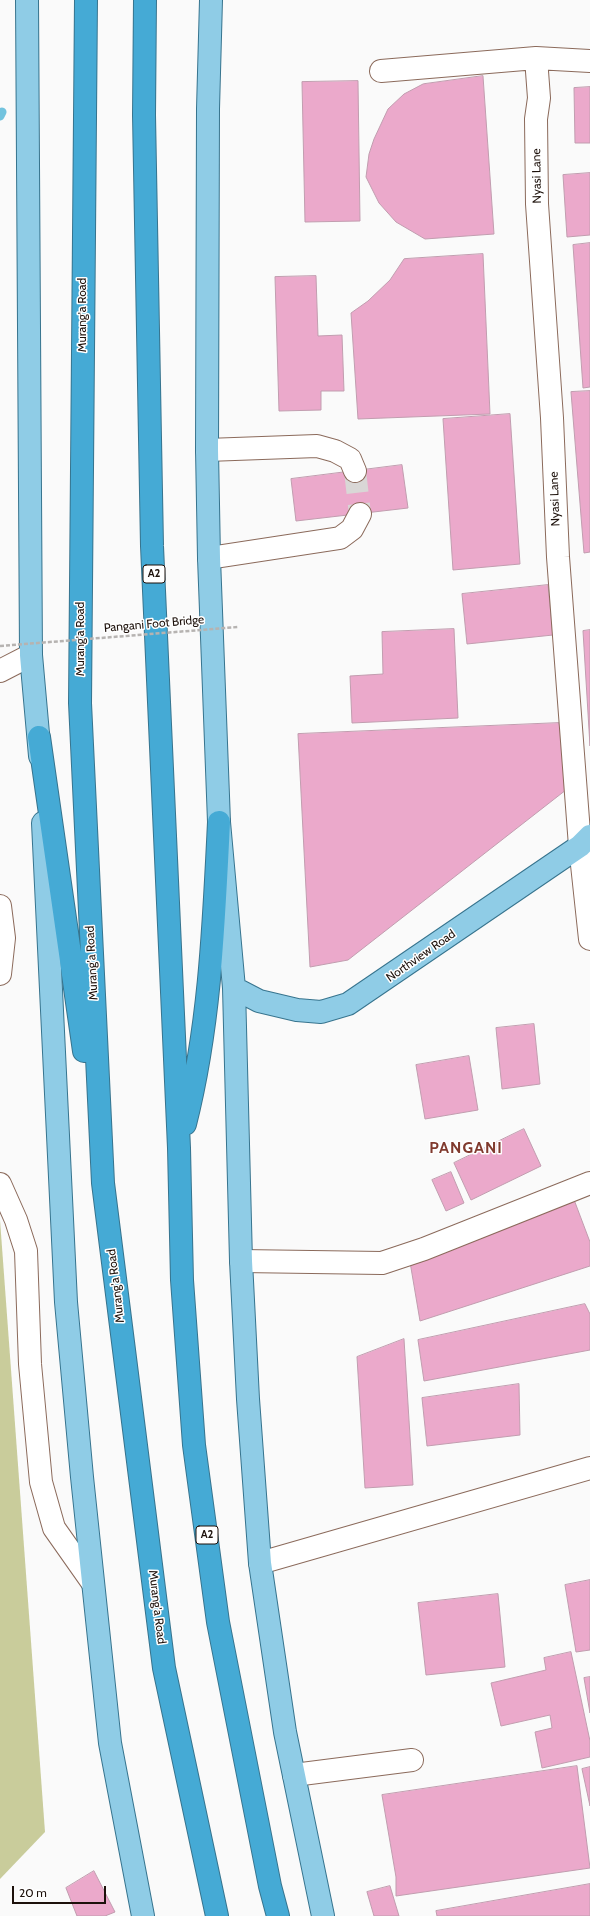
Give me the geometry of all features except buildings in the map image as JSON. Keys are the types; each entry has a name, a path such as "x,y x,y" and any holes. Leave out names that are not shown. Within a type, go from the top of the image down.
{"highway":[{"name":"Murang'a Road","path":"86,0 80,703 103,1183 164,1668 217,1916"},
{"name":"A2","path":"145,0 144,115 152,546 179,1148 182,1280 194,1445 218,1622 270,1886 278,1916"},
{"path":"39,738 103,1183"},
{"path":"179,1148 196,1079 212,950 219,822"}],"main road":[{"path":"27,0 31,655 39,738 66,1302 92,1582 110,1743 142,1916"},
{"path":"212,0 208,109 207,450 209,558 219,822 234,988 241,1261 248,1399 260,1563 285,1732 323,1916"},
{"name":"Northview Road","path":"234,988 259,1001 297,1010 321,1012 348,1004 585,841"}],"street":[{"path":"381,70 536,58 590,61"},
{"name":"Nyasi Lane","path":"536,58 539,98 536,119 537,204 552,418 558,557 585,841 590,939"},
{"path":"207,450 317,446 336,451 350,459 355,471"},
{"path":"209,558 340,538 352,530 360,514"},
{"path":"0,671 31,655"},
{"path":"0,906 4,938 0,974"},
{"path":"241,1261 382,1262 424,1249 590,1183"},
{"path":"0,1184 16,1220 26,1251 30,1364 41,1482 54,1528 92,1582"},
{"path":"260,1563 590,1468"},
{"path":"294,1775 412,1760"}],"path":[{"name":"Pangani Foot Bridge","path":"0,646 238,627"}],"green space":[{"path":"0,1220 45,1832 0,1879"}],"waterway":[{"path":"0,116 2,112"}],"tunnel":[{"path":"355,471 360,514"}],"district":[{"name":"PANGANI","path":"466,1148"}]}
